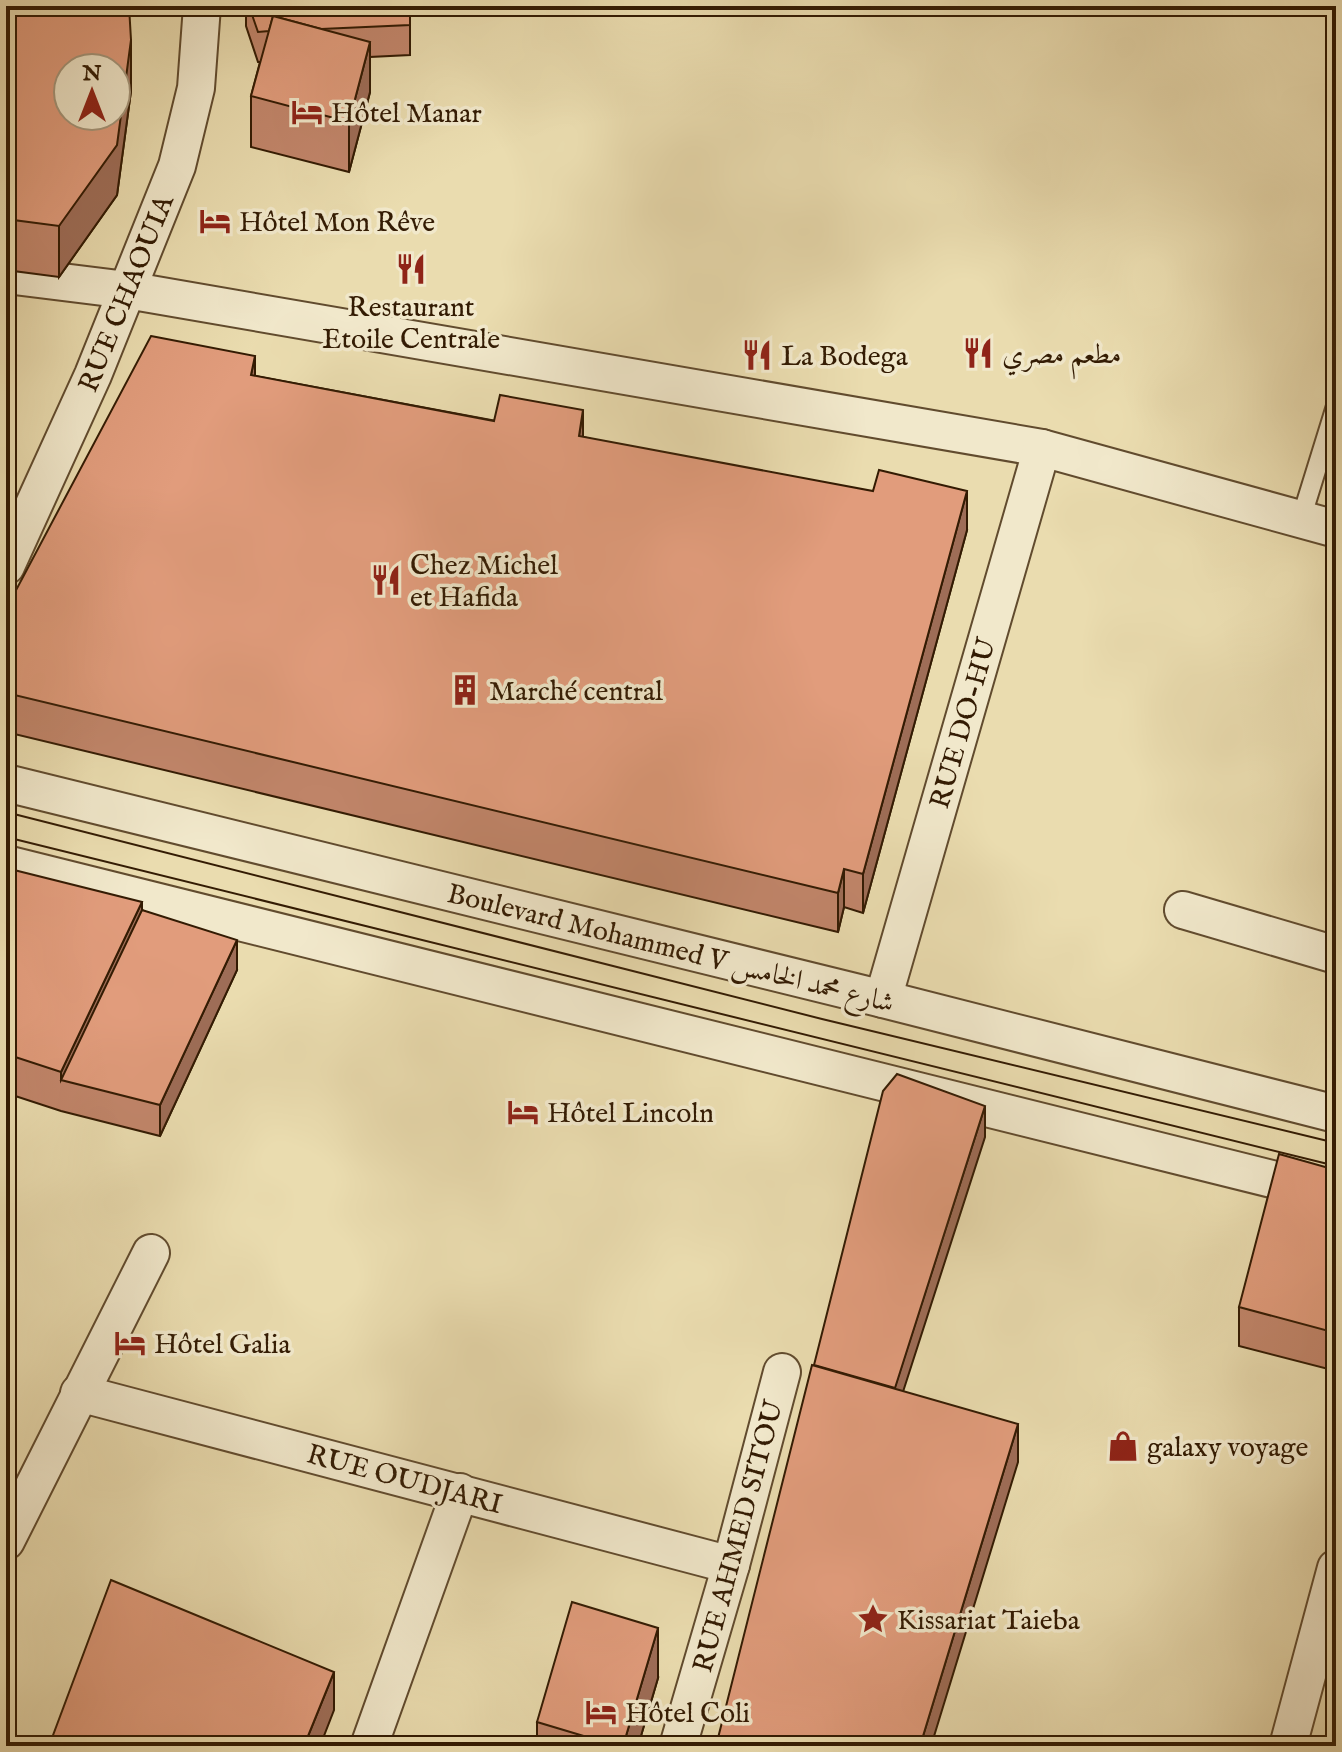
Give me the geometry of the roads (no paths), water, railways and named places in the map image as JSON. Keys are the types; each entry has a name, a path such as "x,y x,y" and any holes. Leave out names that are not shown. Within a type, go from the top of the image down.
{"street":[{"name":"RUE CHAOUIA","path":"6,566 93,375 177,166 196,88 202,6"},
{"path":"6,275 127,290 1042,448 1336,529"},
{"name":"RUE DO-HU","path":"883,999 1042,448"},
{"name":"Boulevard Mohammed V شارع محمد الخامس","path":"6,783 1336,1114"},
{"path":"6,864 1336,1195"},
{"path":"1183,910 1336,955"},
{"path":"6,1541 151,1253"},
{"name":"RUE AHMED SITOU","path":"678,1746 731,1565 782,1372"},
{"name":"RUE OUDJARI","path":"79,1393 731,1565"},
{"path":"369,1746 460,1492"},
{"path":"1288,1746 1336,1568"}],"lane":[{"path":"1301,519 1336,406"}],"tram line":[{"path":"6,812 822,1019 1336,1143"},
{"path":"6,837 1336,1166"}],"place":[{"name":"Hôtel Manar","path":"307,112"},
{"name":"Hôtel Mon Rêve","path":"215,221"},
{"name":"Restaurant Etoile Centrale","path":"411,269"},
{"name":"مطعم مصري","path":"978,353"},
{"name":"La Bodega","path":"757,355"},
{"name":"Chez Michel et Hafida","path":"386,580"},
{"name":"Marché central","path":"465,690"},
{"name":"Hôtel Lincoln","path":"523,1112"},
{"name":"Hôtel Galia","path":"130,1343"},
{"name":"galaxy voyage","path":"1123,1446"},
{"name":"Kissariat Taieba","path":"873,1619"},
{"name":"Hôtel Coli","path":"601,1712"}]}
